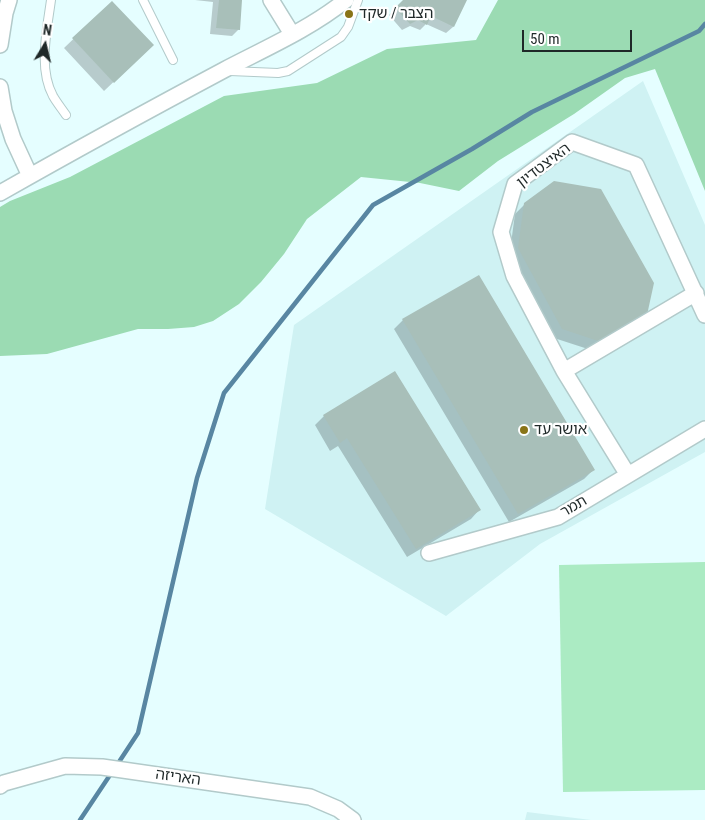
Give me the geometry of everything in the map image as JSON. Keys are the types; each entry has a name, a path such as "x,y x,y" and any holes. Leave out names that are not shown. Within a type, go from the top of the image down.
{"street":[{"path":"0,45 9,0"},
{"path":"271,0 292,34"},
{"path":"0,193 292,34 322,17 346,0"},
{"path":"0,87 4,111 13,139 30,176"},
{"name":"האיצטדיון","path":"628,475 564,371 514,276 501,232 515,184 572,142 636,165 705,315"},
{"path":"564,371 696,293"},
{"name":"תמר","path":"429,553 558,517 705,429"},
{"name":"האריזה","path":"0,786 4,783 65,766 102,767 310,797 338,808 353,820"}],"lane":[{"path":"51,0 44,45 46,76 52,95 66,115"},
{"path":"143,0 173,60"},
{"path":"223,70 278,73 288,71 341,37 348,27 358,0"}],"shaded area":[{"path":"643,81 705,225 705,452 540,544 446,616 265,509 294,325"},
{"path":"527,812 591,820 525,820"}],"green space":[{"path":"498,0 705,0 705,191 655,69 625,78 574,114 498,161 459,191 420,183 361,177 307,219 284,254 261,282 239,304 213,321 194,327 138,329 47,354 0,356 0,207 10,201 70,177 224,96 317,83 387,49 476,40"},
{"path":"705,562 705,790 563,792 559,565"}],"building":[{"path":"219,0 242,0 240,30 216,28"},
{"path":"403,0 467,0 454,27 431,16 427,25 418,20 410,24 395,8"},
{"path":"112,1 154,45 114,83 72,38"},
{"path":"554,181 601,189 654,283 647,315 601,342 562,329 518,248 524,203"},
{"path":"479,275 595,470 518,514 402,319"},
{"path":"395,371 481,510 416,549 347,438 340,443 323,415"}],"waterway":[{"path":"117,765 138,733 197,478 224,393 373,205 472,149 532,112 699,31 705,24"},
{"path":"80,820 112,772"}],"place":[{"name":"הצבר / שקד","path":"349,14"},
{"name":"אושר עד","path":"524,430"}]}
